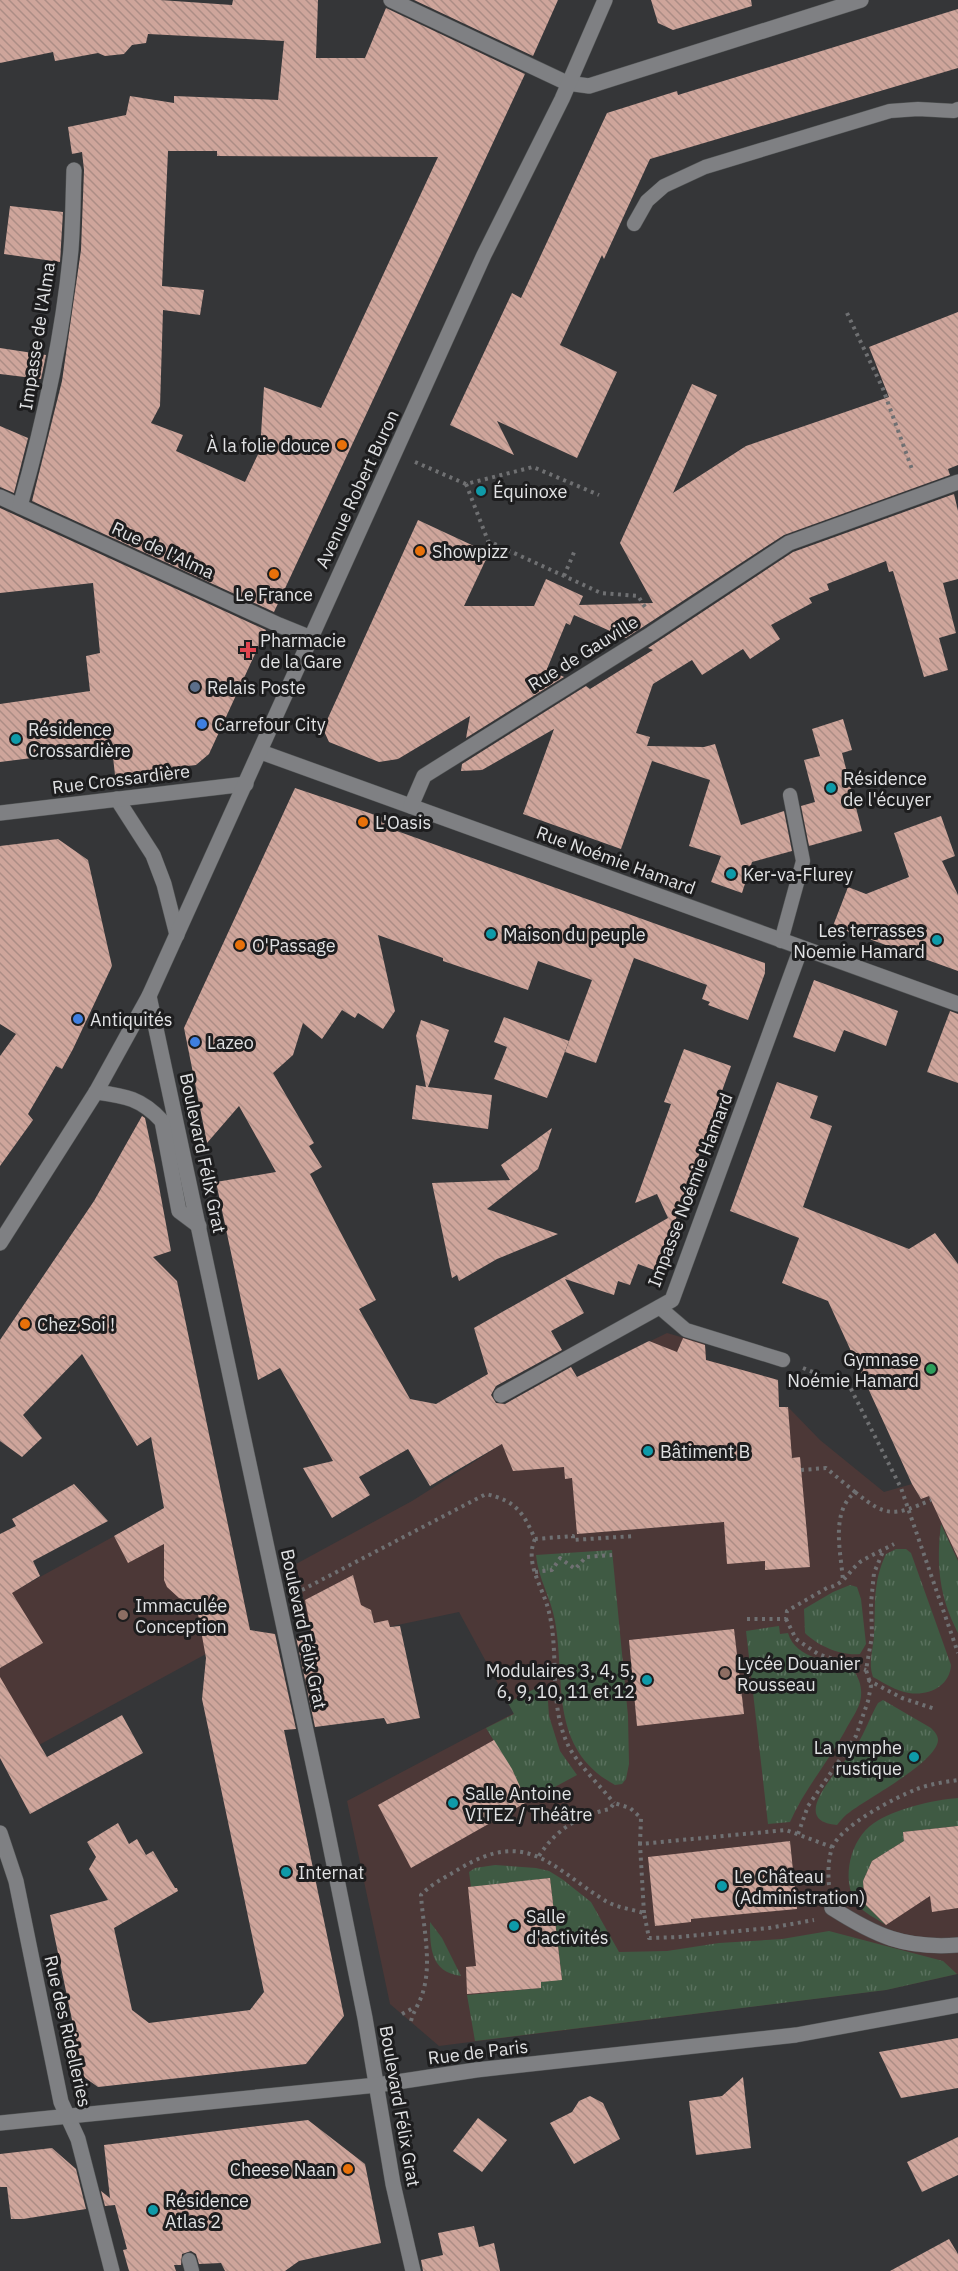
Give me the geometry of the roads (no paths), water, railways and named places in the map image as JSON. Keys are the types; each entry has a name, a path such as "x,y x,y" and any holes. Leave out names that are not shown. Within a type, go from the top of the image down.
{"main road":[{"path":"392,0 567,83 589,86 861,0"},
{"name":"Avenue Robert Buron","path":"0,1243 96,1092 149,996 484,255 562,99 605,0"},
{"name":"Impasse de l'Alma","path":"20,506 41,433 60,334 71,248 74,170"},
{"name":"Rue de Gauville","path":"411,806 424,776 789,543 958,482"},
{"name":"Rue de l'Alma","path":"0,497 279,626 311,638"},
{"name":"Rue Noémie Hamard","path":"261,752 958,1004"},
{"name":"Rue Crossardière","path":"0,813 246,784"},
{"path":"117,799 153,855 164,884 177,935"},
{"name":"Impasse Noémie Hamard","path":"501,1395 672,1300 801,948"},
{"name":"Boulevard Félix Grat","path":"149,996 326,1821 377,2085 393,2184 413,2271"},
{"path":"96,1092 128,1096 140,1101 162,1121 179,1210 199,1226"},
{"name":"Rue des Ridelleries","path":"0,1833 16,1881 58,2087 66,2115 78,2139 112,2271"},
{"path":"832,1908 862,1927 895,1942 935,1947 958,1945"},
{"name":"Rue de Paris","path":"0,2123 377,2085 476,2070 796,2035 958,2005"}],"lane":[{"path":"634,224 647,201 664,186 705,167 890,111 918,109 954,111 958,109"},
{"path":"781,941 803,861 790,795"},
{"path":"659,1307 686,1330 783,1360"}],"place":[{"name":"À la folie douce","path":"342,445"},
{"name":"Équinoxe","path":"481,491"},
{"name":"Showpizz","path":"420,551"},
{"name":"Le France","path":"274,574"},
{"name":"Pharmacie de la Gare","path":"248,650"},
{"name":"Relais Poste","path":"195,687"},
{"name":"Carrefour City","path":"202,724"},
{"name":"Résidence Crossardière","path":"16,739"},
{"name":"Résidence de l'écuyer","path":"831,788"},
{"name":"L'Oasis","path":"363,822"},
{"name":"Ker-va-Flurey","path":"731,874"},
{"name":"Maison du peuple","path":"491,934"},
{"name":"Les terrasses Noemie Hamard","path":"937,940"},
{"name":"O'Passage","path":"240,945"},
{"name":"Antiquités","path":"78,1019"},
{"name":"Lazeo","path":"195,1042"},
{"name":"Chez Soi !","path":"25,1324"},
{"name":"Gymnase Noémie Hamard","path":"931,1369"},
{"name":"Bâtiment B","path":"648,1451"},
{"name":"Immaculée Conception","path":"123,1615"},
{"name":"Lycée Douanier Rousseau","path":"725,1673"},
{"name":"Modulaires 3, 4, 5, 6, 9, 10, 11 et 12","path":"647,1680"},
{"name":"La nymphe rustique","path":"914,1757"},
{"name":"Salle Antoine VITEZ / Théâtre","path":"453,1803"},
{"name":"Internat","path":"286,1872"},
{"name":"Le Château (Administration)","path":"722,1886"},
{"name":"Salle d'activités","path":"514,1926"},
{"name":"Cheese Naan","path":"348,2169"},
{"name":"Résidence Atlas 2","path":"153,2210"}]}
